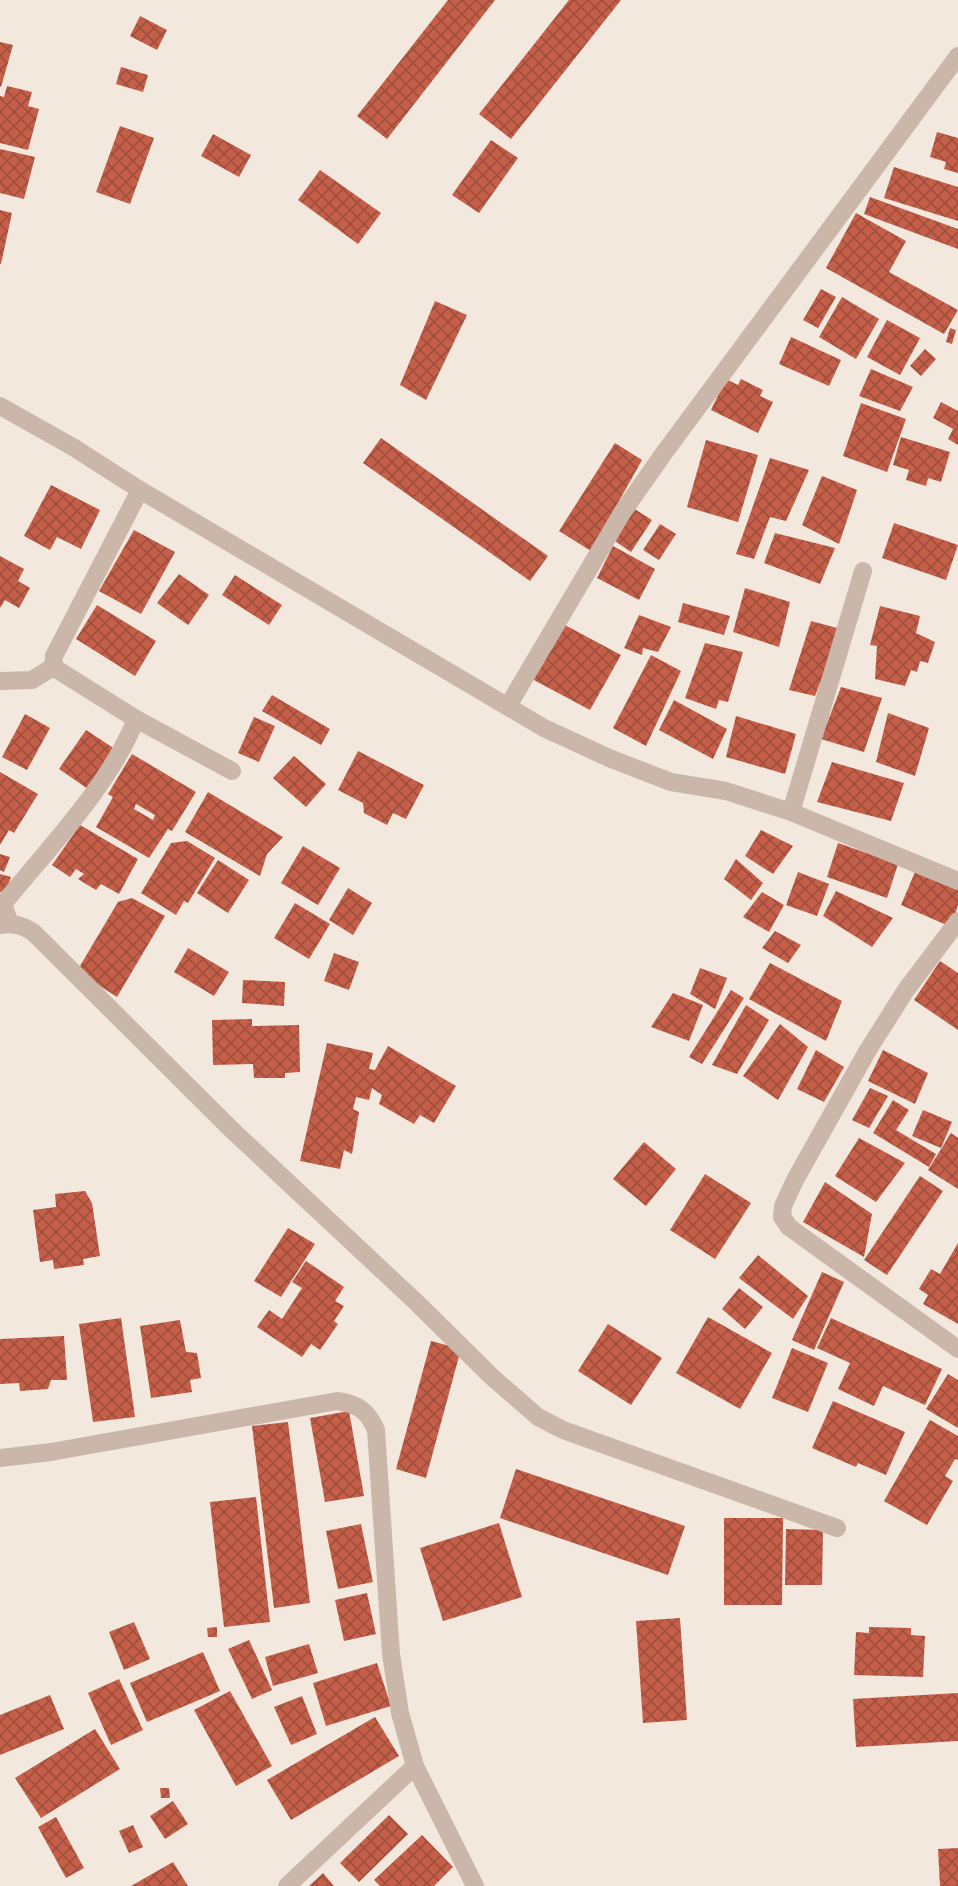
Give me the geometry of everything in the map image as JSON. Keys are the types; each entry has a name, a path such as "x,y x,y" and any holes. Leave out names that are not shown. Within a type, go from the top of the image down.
{"street":[{"path":"508,706 622,513 958,56"},
{"path":"0,406 544,728 609,758 671,782 726,791 791,812 958,881"},
{"path":"53,667 54,656 140,490"},
{"path":"791,812 863,571"},
{"path":"0,681 32,680 53,667"},
{"path":"53,667 136,719 232,771"},
{"path":"136,719 127,741 93,792 3,904 5,924 21,925 33,932 234,1132 492,1377 538,1417 563,1430 837,1528"},
{"path":"958,921 906,990 868,1050 795,1180 783,1206 782,1217 789,1227 958,1349"},
{"path":"0,1458 51,1452 337,1401 362,1408 370,1416 376,1430 391,1654 400,1713 415,1766 475,1886"},
{"path":"287,1886 415,1766"}],"building":[{"path":"448,0 495,0 387,139 357,116"},
{"path":"569,0 621,0 511,139 479,114"},
{"path":"140,16 167,30 157,50 130,36"},
{"path":"0,42 13,45 1,87 0,86"},
{"path":"121,67 148,75 143,92 116,84"},
{"path":"7,86 32,92 28,106 39,109 28,150 0,143 0,96 4,97"},
{"path":"120,126 154,138 130,204 96,192"},
{"path":"937,132 958,138 958,173 944,169 946,162 930,157"},
{"path":"213,134 251,155 239,177 201,156"},
{"path":"491,140 518,158 479,213 452,195"},
{"path":"0,149 35,157 24,199 0,193"},
{"path":"894,167 958,187 958,221 884,198"},
{"path":"320,170 381,213 358,244 298,200"},
{"path":"870,197 958,229 958,249 864,214"},
{"path":"0,210 12,213 1,264 0,264"},
{"path":"856,213 906,241 889,272 958,310 944,334 826,268"},
{"path":"821,289 836,297 818,328 803,320"},
{"path":"842,297 879,319 856,359 819,337"},
{"path":"435,301 467,315 426,400 400,385"},
{"path":"887,320 920,338 900,375 867,357"},
{"path":"950,328 956,330 952,344 946,342"},
{"path":"791,337 841,360 829,386 779,364"},
{"path":"925,349 936,359 921,376 910,366"},
{"path":"871,369 913,387 900,411 859,396"},
{"path":"726,379 738,385 741,379 763,390 760,396 773,402 758,433 711,410"},
{"path":"941,402 958,411 958,445 948,439 953,429 933,418"},
{"path":"861,403 906,419 887,472 843,456"},
{"path":"901,437 950,452 941,482 928,478 926,486 906,480 909,470 893,465"},
{"path":"381,438 548,556 530,581 363,463"},
{"path":"706,440 758,455 738,522 687,507"},
{"path":"615,443 642,460 591,551 559,531"},
{"path":"770,458 809,470 786,521 770,517 754,559 736,554"},
{"path":"822,476 857,490 839,544 802,525"},
{"path":"51,485 100,510 81,549 57,537 50,550 24,536"},
{"path":"633,508 652,520 631,552 612,539"},
{"path":"894,523 958,545 946,580 882,558"},
{"path":"660,524 676,534 659,560 643,550"},
{"path":"134,530 175,552 141,614 99,591"},
{"path":"775,533 835,548 820,584 764,563"},
{"path":"613,546 655,569 639,600 597,578"},
{"path":"0,556 24,569 18,581 30,588 19,608 5,600 0,608"},
{"path":"179,574 209,595 188,625 157,603"},
{"path":"235,575 282,605 269,625 222,595"},
{"path":"745,588 790,602 779,647 733,632"},
{"path":"683,603 730,616 724,635 678,622"},
{"path":"97,605 156,641 135,676 76,639"},
{"path":"880,606 920,616 916,633 935,642 928,663 920,661 917,672 911,670 905,686 875,679 877,646 870,645"},
{"path":"639,615 671,627 658,652 643,648 642,655 624,648"},
{"path":"811,621 841,629 815,696 789,690"},
{"path":"563,624 621,655 590,710 532,679"},
{"path":"705,643 743,652 728,702 719,700 716,709 685,698"},
{"path":"651,655 681,671 646,746 613,728"},
{"path":"841,687 882,698 864,752 821,739"},
{"path":"272,695 330,729 321,745 262,711"},
{"path":"674,700 727,729 713,759 659,730"},
{"path":"888,713 929,728 915,776 876,762"},
{"path":"25,714 50,728 27,770 2,757"},
{"path":"736,716 796,734 785,774 726,757"},
{"path":"254,717 275,726 259,762 238,753"},
{"path":"86,730 115,749 88,789 59,769"},
{"path":"358,751 424,785 406,819 393,813 387,825 364,813 363,803 338,790"},
{"path":"132,754 196,792 172,831 168,829 149,858 96,827 113,797 108,794","holes":["136,804 155,815 153,820 134,809"]},
{"path":"294,756 326,784 306,807 273,778"},
{"path":"832,762 904,783 891,821 817,802"},
{"path":"0,772 38,794 14,833 9,830 0,845"},
{"path":"208,792 283,837 267,854 260,876 185,832"},
{"path":"80,825 138,859 119,894 101,884 96,890 78,879 84,874 76,869 70,877 52,865"},
{"path":"761,830 793,846 773,874 745,856"},
{"path":"187,841 215,858 188,903 184,901 176,915 141,893 171,843"},
{"path":"838,843 898,864 887,898 827,877"},
{"path":"303,846 340,868 318,905 281,883"},
{"path":"0,854 10,857 4,872 0,870"},
{"path":"736,859 763,883 751,900 724,879"},
{"path":"218,860 249,880 228,913 197,893"},
{"path":"798,872 829,884 817,916 786,905"},
{"path":"915,872 958,889 958,905 951,927 901,905"},
{"path":"0,874 11,877 5,893 0,892"},
{"path":"348,888 372,903 353,935 329,920"},
{"path":"836,891 893,918 872,947 823,916"},
{"path":"762,892 784,905 769,932 743,917"},
{"path":"132,898 165,916 117,997 77,971 118,902"},
{"path":"295,903 330,924 309,959 274,938"},
{"path":"775,931 801,945 788,963 762,948"},
{"path":"188,948 229,972 214,996 174,972"},
{"path":"334,953 359,962 349,990 324,981"},
{"path":"940,961 958,973 958,1030 914,1000"},
{"path":"770,963 842,1001 826,1041 749,999"},
{"path":"700,968 727,978 715,1009 690,994"},
{"path":"243,980 285,982 284,1006 242,1003"},
{"path":"731,990 744,998 702,1064 689,1057"},
{"path":"673,993 703,1005 689,1041 651,1027"},
{"path":"746,1005 769,1020 737,1074 712,1065"},
{"path":"252,1019 252,1026 299,1025 300,1072 285,1073 285,1078 254,1078 253,1064 213,1065 212,1020"},
{"path":"780,1024 808,1047 778,1100 743,1076"},
{"path":"327,1043 373,1053 369,1069 375,1070 388,1046 456,1086 434,1123 420,1115 414,1124 379,1104 382,1095 372,1088 369,1100 356,1097 353,1109 359,1112 352,1154 344,1150 340,1169 300,1161"},
{"path":"816,1050 844,1067 824,1102 797,1089"},
{"path":"883,1050 928,1073 915,1104 868,1081"},
{"path":"870,1088 888,1096 869,1128 852,1120"},
{"path":"893,1100 909,1110 896,1130 936,1154 929,1167 873,1133"},
{"path":"923,1110 952,1122 941,1148 912,1136"},
{"path":"951,1133 958,1138 958,1189 928,1170"},
{"path":"859,1138 905,1163 876,1202 835,1176"},
{"path":"644,1142 676,1169 646,1206 613,1179"},
{"path":"705,1174 751,1203 715,1259 670,1230"},
{"path":"920,1176 943,1191 887,1275 864,1260"},
{"path":"825,1182 872,1214 864,1257 803,1222"},
{"path":"85,1191 92,1203 100,1256 83,1259 84,1265 54,1269 53,1260 40,1262 33,1210 56,1207 55,1194"},
{"path":"288,1228 315,1244 281,1297 254,1281"},
{"path":"958,1243 958,1324 923,1304 928,1295 919,1289 931,1269 940,1274"},
{"path":"758,1255 808,1296 793,1319 739,1278"},
{"path":"306,1261 344,1287 335,1301 344,1306 334,1321 338,1324 320,1350 311,1344 302,1357 257,1327 269,1310 282,1319 302,1288 292,1282"},
{"path":"822,1272 844,1282 814,1350 792,1340"},
{"path":"739,1288 763,1307 745,1329 722,1309"},
{"path":"708,1317 772,1353 740,1409 676,1373"},
{"path":"121,1318 135,1417 93,1422 79,1324"},
{"path":"831,1318 942,1369 925,1405 883,1386 874,1406 838,1389 850,1363 817,1348"},
{"path":"180,1320 186,1352 197,1353 201,1378 190,1380 192,1392 151,1398 140,1326"},
{"path":"608,1324 662,1358 631,1405 578,1371"},
{"path":"64,1336 67,1380 51,1380 48,1389 20,1391 19,1383 0,1384 0,1339"},
{"path":"431,1341 461,1349 426,1478 396,1469"},
{"path":"792,1348 828,1363 808,1412 772,1398"},
{"path":"948,1374 958,1380 958,1428 926,1409"},
{"path":"833,1401 905,1432 886,1475 858,1463 856,1467 812,1448"},
{"path":"349,1411 364,1496 325,1502 310,1418"},
{"path":"930,1420 958,1436 958,1460 955,1459 945,1476 953,1481 927,1525 884,1501"},
{"path":"288,1422 310,1603 274,1608 252,1426"},
{"path":"516,1469 685,1526 668,1575 500,1518"},
{"path":"256,1497 270,1622 224,1627 210,1502"},
{"path":"724,1518 783,1518 782,1605 724,1605"},
{"path":"499,1523 522,1597 443,1621 420,1548"},
{"path":"361,1524 373,1582 338,1589 326,1531"},
{"path":"786,1529 823,1530 822,1585 785,1585"},
{"path":"367,1593 376,1634 344,1641 335,1600"},
{"path":"680,1618 687,1720 643,1723 636,1621"},
{"path":"134,1622 150,1659 124,1670 109,1632"},
{"path":"217,1627 217,1637 208,1637 207,1628"},
{"path":"869,1627 911,1628 911,1635 925,1636 923,1677 854,1675 856,1632 869,1633"},
{"path":"249,1640 272,1690 252,1699 228,1649"},
{"path":"309,1644 318,1673 273,1686 265,1657"},
{"path":"203,1652 220,1691 147,1722 130,1683"},
{"path":"377,1663 391,1706 326,1726 313,1683"},
{"path":"119,1679 143,1730 111,1745 88,1693"},
{"path":"230,1691 272,1766 236,1786 194,1710"},
{"path":"958,1693 958,1741 856,1747 853,1699"},
{"path":"50,1695 64,1729 0,1755 0,1715"},
{"path":"302,1696 317,1734 291,1745 274,1707"},
{"path":"375,1717 399,1756 291,1820 267,1780"},
{"path":"95,1729 120,1769 41,1818 15,1778"},
{"path":"160,1788 169,1788 170,1798 161,1798"},
{"path":"173,1801 188,1824 165,1839 150,1816"},
{"path":"389,1815 408,1834 359,1882 340,1863"},
{"path":"56,1817 84,1868 66,1878 38,1827"},
{"path":"133,1825 143,1847 129,1853 119,1831"},
{"path":"422,1835 453,1867 434,1886 380,1886 374,1880"},
{"path":"958,1848 958,1886 940,1886 938,1849"},
{"path":"173,1862 188,1886 131,1886"},
{"path":"323,1873 334,1886 309,1886"}]}
